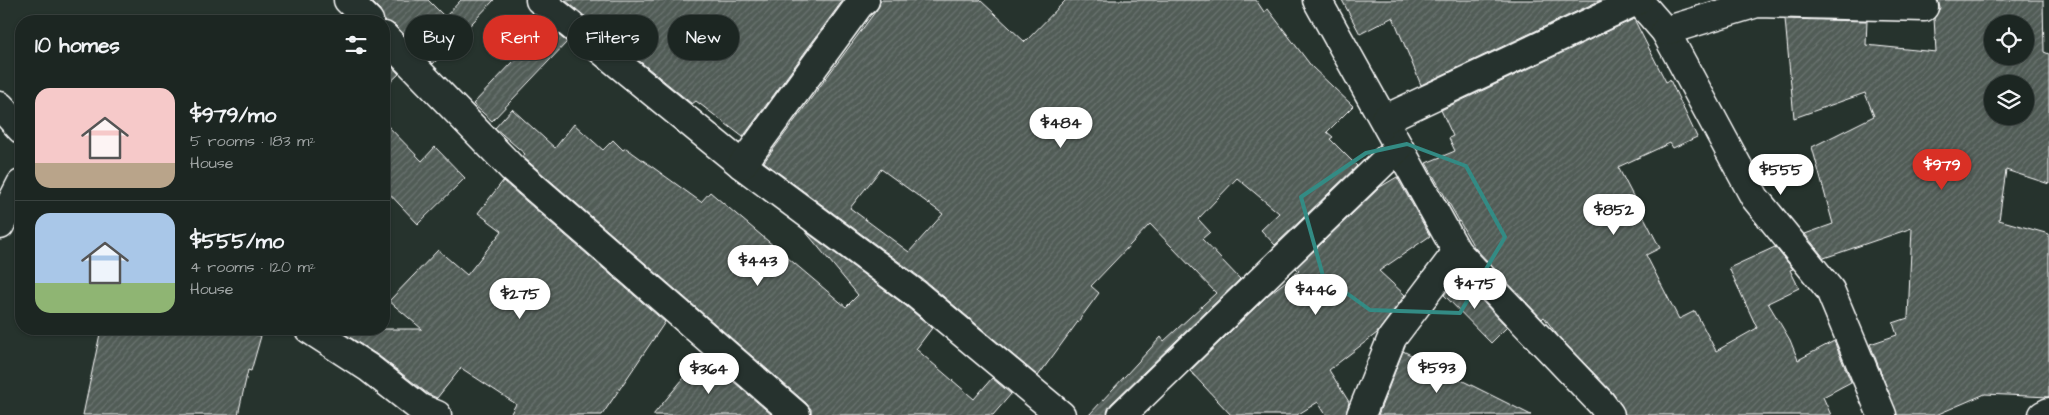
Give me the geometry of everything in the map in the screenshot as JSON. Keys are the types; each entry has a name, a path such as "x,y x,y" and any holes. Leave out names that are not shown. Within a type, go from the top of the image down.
{"street":[{"path":"348,0 363,15"},
{"path":"540,0 742,165 916,294 1061,415"},
{"path":"742,165 859,5 865,0"},
{"path":"1317,0 1385,119 1398,148 1457,252 1602,403 1610,415"},
{"path":"1385,119 1638,0 1665,31 1755,198 1830,290 1882,415"},
{"path":"1665,31 1757,2 1924,7"},
{"path":"390,42 512,168 796,415"},
{"path":"0,106 15,122"},
{"path":"1122,415 1398,148"},
{"path":"0,225 15,196"},
{"path":"1360,415 1392,338 1457,252"},
{"path":"317,335 369,368 420,408 438,415"},
{"path":"2043,415 2049,412"}],"highlighted area":[{"path":"1407,144 1466,166 1505,237 1460,313 1370,310 1323,276 1301,197 1366,153"}],"building":[{"path":"370,0 428,0 443,15 405,15 405,35 395,25 390,23 390,15 382,15 380,10"},
{"path":"461,0 494,0 473,22 473,15 447,15"},
{"path":"565,0 843,0 743,137 696,101 692,104 638,60 658,60 658,15 583,15"},
{"path":"880,0 980,0 1025,42 1066,0 1256,0 1264,12 1268,9 1312,67 1353,106 1327,132 1333,137 1330,139 1357,166 1275,245 1261,230 1279,213 1237,178 1198,219 1210,232 1202,239 1240,279 1111,404 1107,415 1089,415 1161,337 1164,341 1216,293 1150,224 1091,286 1099,293 1038,376 925,281 764,162 879,6","holes":["881,169 943,214 909,252 850,208"]},
{"path":"1342,0 1601,0 1421,85 1393,17 1360,34"},
{"path":"1938,0 2043,0 2044,52 2049,54 2049,184 2006,170 1999,220 2049,234 2049,397 1985,394 1936,415 1897,415 1870,344 1897,335 1893,323 1908,318 1912,228 1824,258 1805,234 1833,224 1812,147 1874,116 1865,93 1794,118 1785,19 1867,21 1866,45 1936,52 1934,18 1940,8"},
{"path":"1634,19 1666,82 1670,80 1697,137 1673,148 1670,143 1618,167 1660,248 1646,255 1679,319 1695,311 1716,351 1757,328 1729,268 1775,247 1793,269 1790,270 1799,288 1768,303 1790,340 1798,360 1834,341 1851,382 1823,397 1831,415 1625,415 1622,406 1612,392 1558,336 1544,317 1542,319 1474,247 1426,163 1455,151 1449,138 1453,136 1441,110"},
{"path":"558,35 567,42 558,51"},
{"path":"515,60 550,60 492,121 473,104"},
{"path":"390,64 399,74 390,82"},
{"path":"512,109 555,148 574,124 603,150 613,140 623,150 626,148 701,202 710,192 846,307 858,295 805,231 906,306 932,328 916,349 974,399 992,378 1011,394 993,415 811,415 811,409 806,403 523,157 525,154 495,128"},
{"path":"390,128 422,161 435,147 465,178 418,224 390,194"},
{"path":"1397,177 1430,236 1379,271 1405,295 1377,333 1329,370 1349,402 1346,415 1326,415 1318,402 1297,415 1231,415 1190,371 1268,295 1299,271 1296,268 1380,187"},
{"path":"503,181 665,322 602,415 510,415 516,404 461,368 437,398 428,394 379,356 346,335 390,335 390,329 422,329 390,300 438,250 467,275 502,231 478,213"},
{"path":"1458,276 1507,327 1491,343 1444,295"},
{"path":"100,335 261,336 251,371 248,370 238,415 83,415"},
{"path":"1403,351 1531,415 1378,415"},
{"path":"703,355 772,415 653,415"}]}
